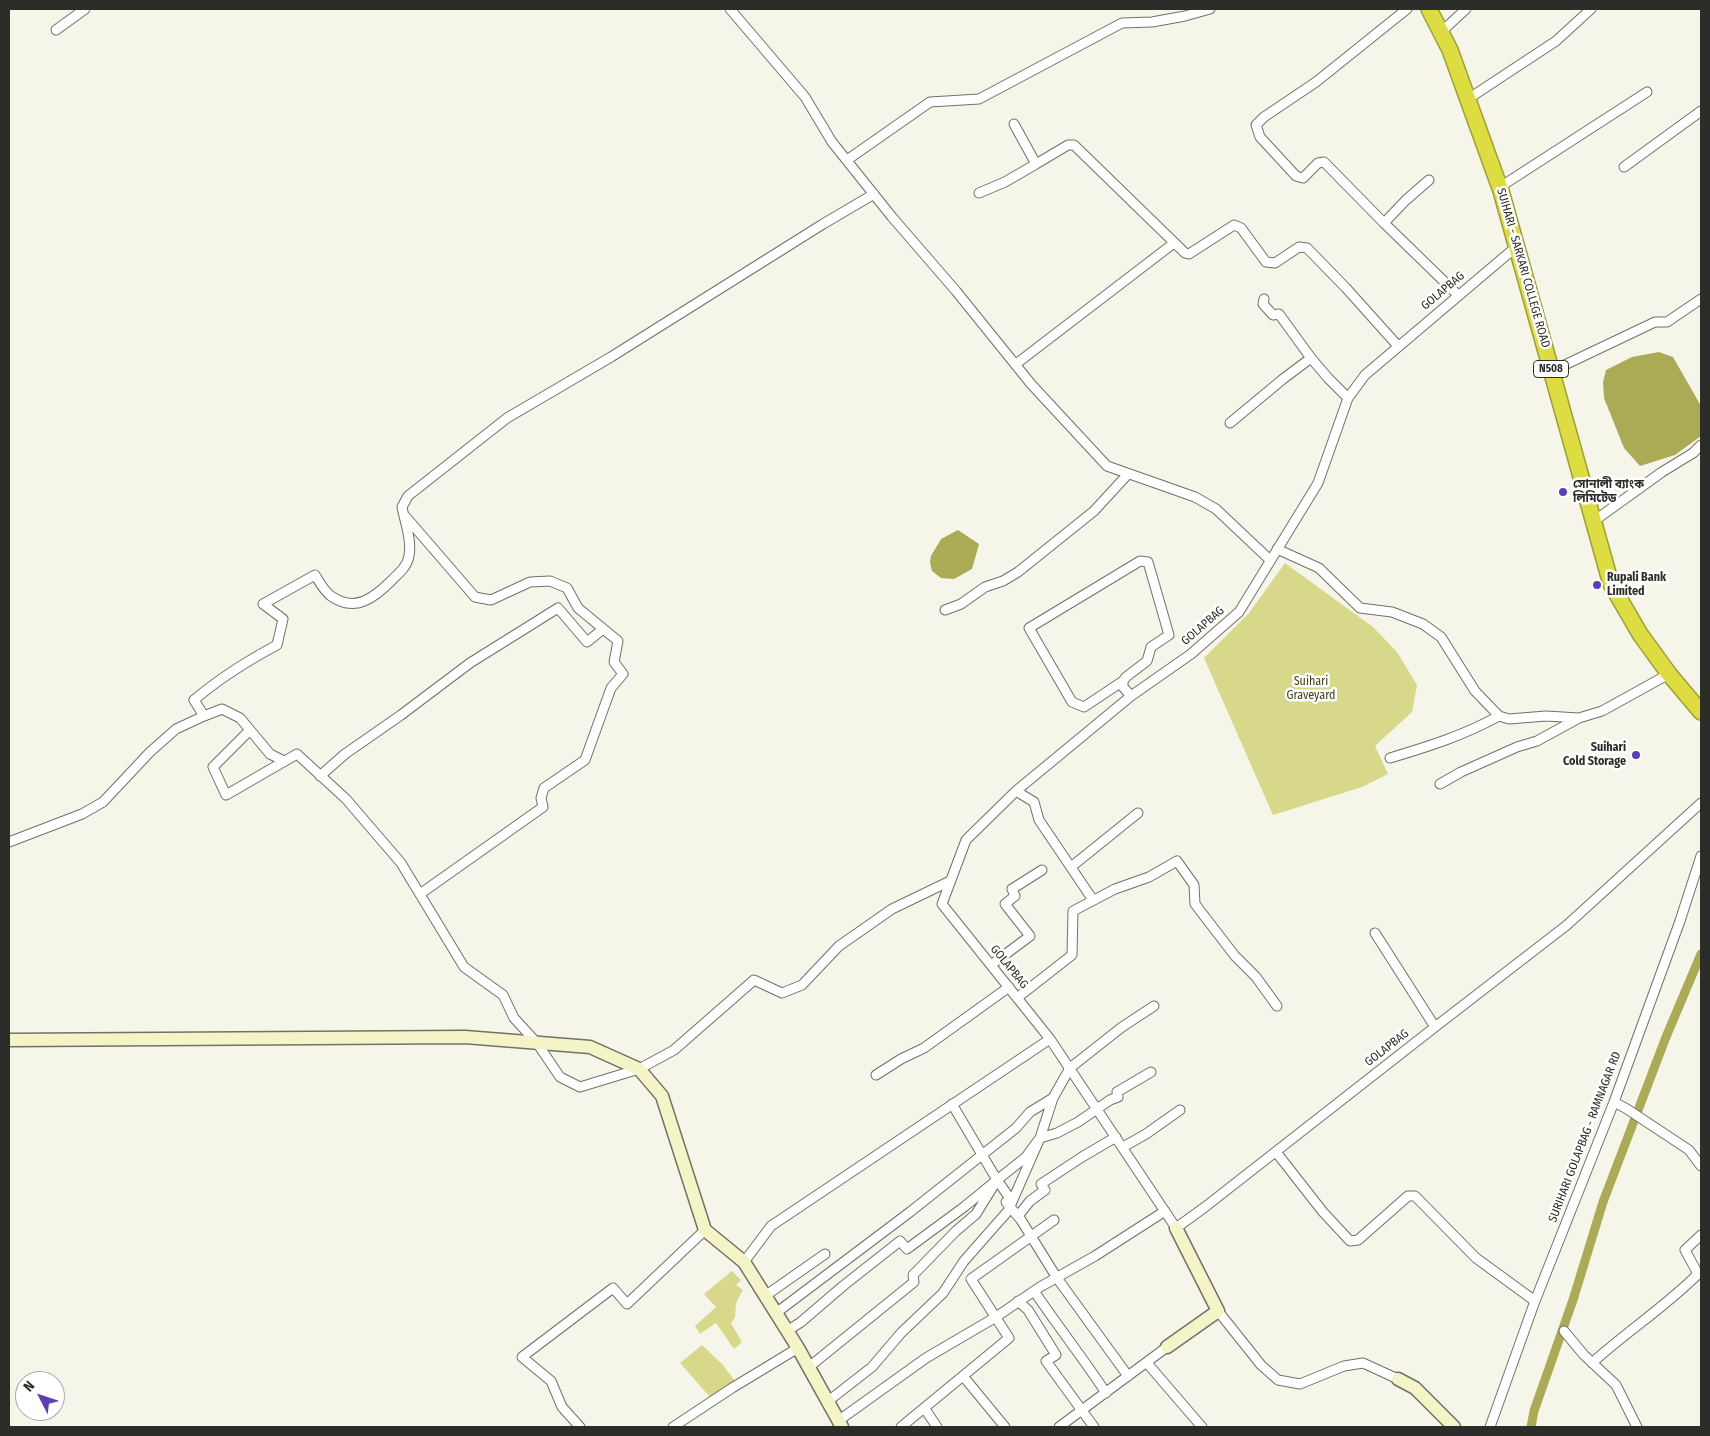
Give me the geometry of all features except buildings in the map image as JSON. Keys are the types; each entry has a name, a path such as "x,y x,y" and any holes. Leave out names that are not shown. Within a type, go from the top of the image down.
{"highway":[{"name":"SUIHARI - SARKARI COLLEGE ROAD","path":"1429,9 1450,50 1500,186 1610,584 1640,634 1669,674 1701,712"}],"street":[{"path":"56,30 85,9"},
{"path":"730,9 805,97 832,142 874,194 1031,384 1107,466 1195,497 1216,509 1270,560"},
{"path":"847,160 930,102 979,99 1122,23 1152,22 1186,16 1210,9"},
{"path":"1407,9 1330,71 1264,117 1256,125 1260,137 1296,176 1303,178 1318,163 1324,162 1458,295"},
{"path":"1441,32 1466,9"},
{"path":"1575,9 1582,17"},
{"path":"1468,99 1556,41 1591,9"},
{"path":"1500,186 1647,92"},
{"path":"1624,167 1701,111"},
{"path":"1014,124 1036,164"},
{"path":"979,193 1005,182 1068,145 1074,146 1182,252 1189,254 1234,225 1241,228 1266,262 1275,263 1299,247 1307,248 1398,346"},
{"path":"1384,223 1429,180"},
{"path":"204,716 194,700 244,662 277,645 283,619 263,604 315,575 330,595 348,603 362,604 383,589 406,566 409,556 409,542 402,507 408,496 507,418 611,357 874,194"},
{"path":"1016,364 1174,243"},
{"name":"GOLAPBAG","path":"1516,247 1364,375 1348,398 1318,483 1239,612 1191,654 1132,696 1016,791 966,840 942,904 1050,1039 1176,1228 1567,925 1701,803"},
{"path":"1264,299 1263,304 1273,315 1279,314 1311,358 1348,398"},
{"path":"1552,371 1655,322 1667,322 1701,299"},
{"path":"1230,423 1311,358"},
{"path":"1594,521 1662,472 1693,453 1701,445"},
{"path":"945,610 961,604 985,587 1003,581 1018,572 1094,511 1128,474"},
{"path":"403,514 475,597 491,600 530,582 550,581 567,588 578,608 618,641 614,662 622,674 611,688 585,760 544,788 541,798 542,807 420,894"},
{"path":"1276,549 1320,568 1360,608 1392,612 1423,624 1441,637 1475,690 1499,716 1509,720 1546,716 1579,718"},
{"path":"1123,682 1084,707 1072,702 1029,628 1140,560 1148,562 1169,635 1151,647 1147,661 1126,676 1123,687 1132,696"},
{"path":"320,776 345,754 470,663 558,608 587,642 603,629"},
{"path":"1440,784 1461,772 1517,747 1537,741 1579,718 1602,711 1669,674"},
{"path":"9,842 82,814 103,802 150,752 176,729 222,709 240,718 270,754 284,762"},
{"path":"1390,758 1470,732 1499,716"},
{"path":"250,730 213,768 226,795 297,754 346,799 401,864 464,967 503,995 514,1018 537,1043 560,1077 580,1087 639,1069 674,1050 754,980 782,993 802,985 839,946 892,909 950,881"},
{"path":"1016,791 1034,802 1039,820 1094,900"},
{"path":"1070,867 1138,813"},
{"name":"SURIHARI GOLAPBAG - RAMNAGAR RD","path":"1490,1427 1535,1301 1614,1102 1683,912 1701,856"},
{"path":"1017,998 1072,955 1073,911 1115,888 1149,876 1176,861 1194,885 1195,904 1235,956 1256,977 1277,1006"},
{"path":"991,965 1030,936 1005,904 1015,896 1012,889 1042,870"},
{"path":"1375,933 1435,1026"},
{"path":"876,1075 901,1059 924,1048 1009,987"},
{"path":"828,1402 872,1367 901,1333 943,1293 964,1261 1010,1207 1040,1138 1053,1098 1070,1068 1122,1027 1154,1006"},
{"path":"9,1040 465,1037 590,1047 639,1069 662,1096 705,1230 744,1262 798,1348 840,1424 926,1358 996,1317 1018,1301 1095,1256 1165,1211"},
{"path":"744,1262 771,1226 1050,1039"},
{"path":"787,1331 801,1322 843,1286 900,1242 907,1249 964,1208 1026,1157 1040,1138 1057,1133 1110,1100 1118,1098 1117,1092 1151,1072"},
{"path":"776,1313 910,1212 1016,1128 1030,1112 1053,1098"},
{"path":"1614,1102 1689,1150 1701,1166"},
{"path":"952,1104 1009,1197 1010,1200 1006,1202 1031,1235 1056,1278 1128,1376"},
{"path":"1123,1147 1146,1134 1180,1110"},
{"path":"1018,1216 1030,1201 1045,1190 1041,1184 1116,1137"},
{"path":"1276,1152 1323,1212 1350,1241 1358,1240 1408,1196 1415,1196 1476,1258 1535,1301"},
{"path":"809,1367 914,1282 913,1275 956,1231 976,1214 997,1180"},
{"path":"901,1427 1009,1338 971,1279 1054,1220"},
{"path":"1176,1228 1218,1311 1261,1365 1278,1380 1300,1384 1344,1366 1363,1363 1415,1388 1454,1427"},
{"path":"580,1427 562,1407 551,1381 522,1356 614,1288 626,1304 705,1230"},
{"path":"1592,1363 1616,1341 1679,1293 1698,1274 1685,1250 1701,1235"},
{"path":"765,1296 825,1254"},
{"path":"1034,1291 1106,1392"},
{"path":"1018,1301 1028,1310 1056,1355 1046,1361 1094,1427"},
{"path":"1059,1427 1218,1311"},
{"path":"1564,1331 1584,1355 1616,1386 1637,1427"},
{"path":"673,1427 757,1372 798,1348"},
{"path":"1147,1363 1202,1427"},
{"path":"963,1376 1005,1427"},
{"path":"924,1409 937,1427"}],"green space":[{"name":"Suihari Graveyard","path":"1285,563 1373,627 1397,652 1417,685 1412,712 1375,746 1388,774 1362,787 1273,815 1204,658 1249,613"},
{"path":"732,1271 741,1280 736,1285 743,1290 736,1303 735,1317 731,1323 742,1342 734,1349 716,1323 700,1334 695,1326 716,1307 704,1294"},
{"path":"702,1345 722,1364 736,1382 710,1397 680,1363"}],"shaded area":[{"path":"1659,352 1673,357 1701,406 1701,436 1675,455 1640,466 1624,448 1604,398 1603,382 1606,370 1632,357"},
{"path":"958,530 979,544 972,569 954,579 941,578 932,571 931,556 941,539"}],"waterway":[{"path":"1531,1427 1534,1411 1573,1300 1603,1202 1666,1037 1701,954"}],"place":[{"name":"সোনালী ব্যাংক লিমিটেড","path":"1563,492"},
{"name":"Rupali Bank Limited","path":"1597,585"},
{"name":"Suihari Cold Storage","path":"1636,755"}]}
